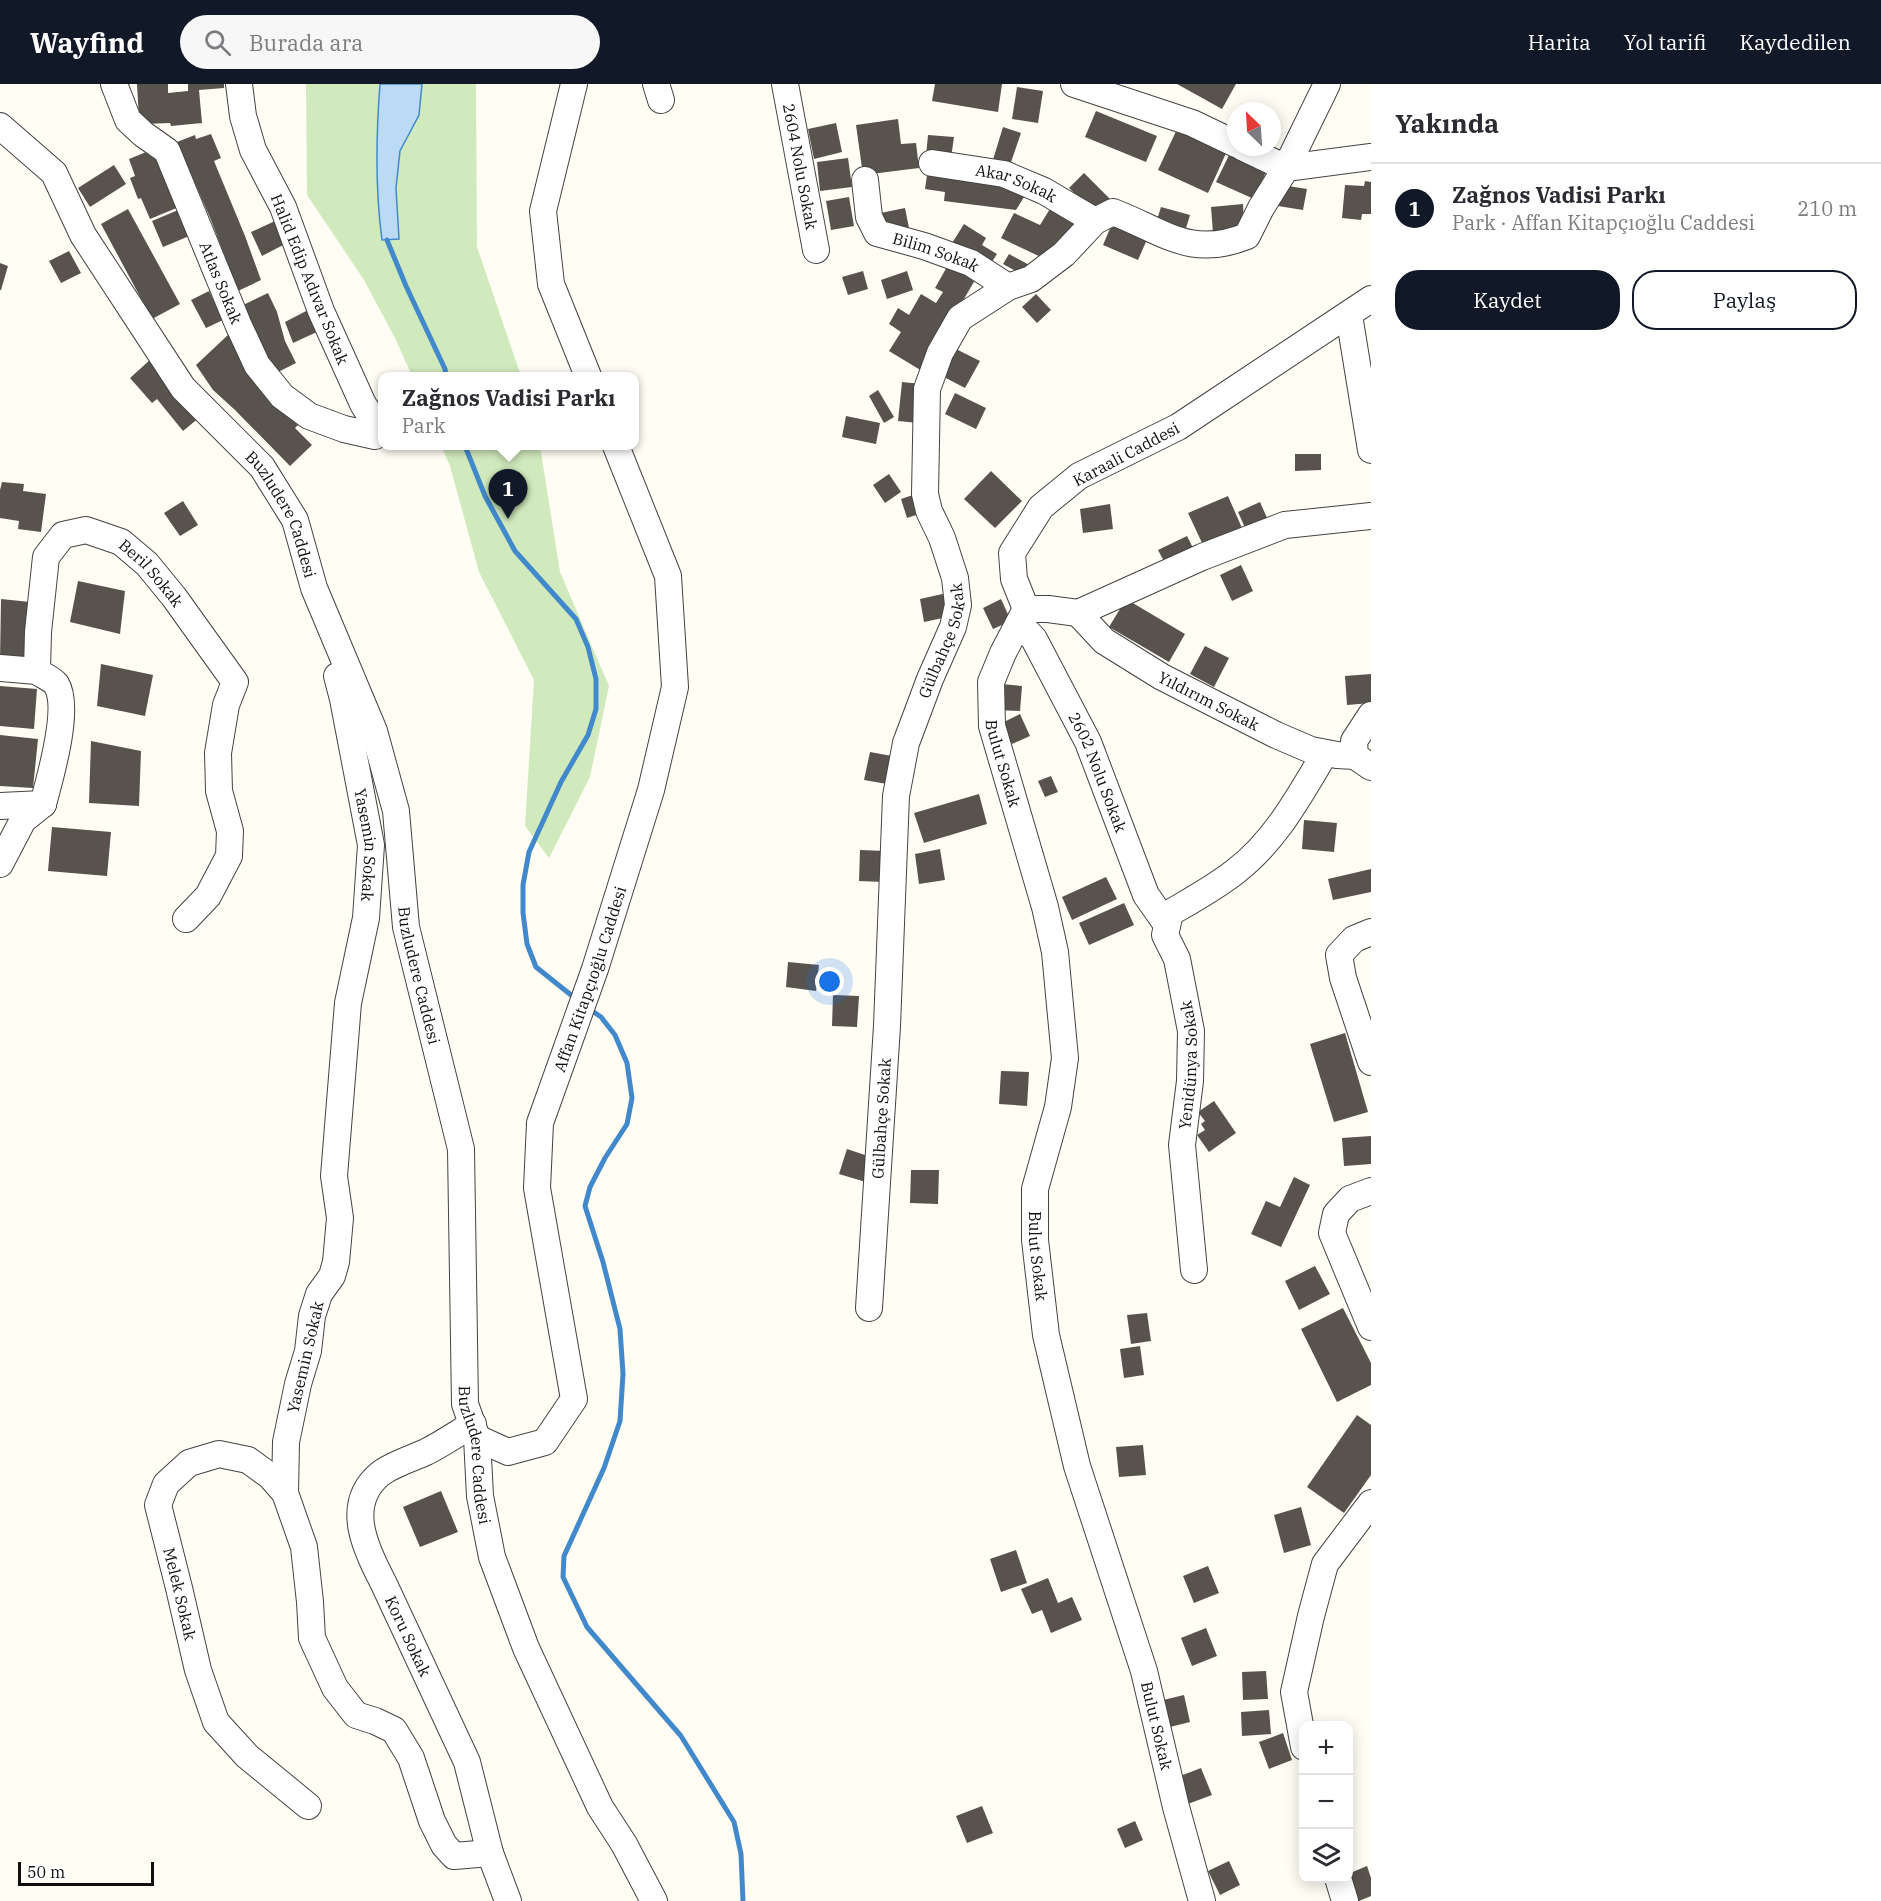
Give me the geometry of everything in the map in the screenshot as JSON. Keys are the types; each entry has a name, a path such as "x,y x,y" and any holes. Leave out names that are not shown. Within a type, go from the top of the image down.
{"street":[{"name":"Atlas Sokak","path":"114,84 128,120 167,151 257,365 282,396 309,416 344,429 375,436"},
{"name":"Halid Edip Adıvar Sokak","path":"240,84 243,116 253,150 283,207 321,311 363,404 378,428 375,436"},
{"path":"574,84 543,211 551,284 586,372"},
{"name":"2604 Nolu Sokak","path":"785,84 816,250"},
{"path":"1074,84 1192,123 1227,140"},
{"path":"1095,221 1113,212 1133,219 1159,234 1193,244 1214,246 1247,236 1286,168 1327,84"},
{"name":"Buzludere Caddesi","path":"0,126 54,173 83,235 183,388 262,467 296,519 314,588 374,731 396,811 406,927 461,1149 465,1404 475,1431 480,1496 492,1557 526,1648 600,1807 624,1844 654,1901"},
{"path":"1261,156 1286,168 1371,157"},
{"name":"Akar Sokak","path":"932,163 1004,174 1044,191 1095,221"},
{"name":"Bilim Sokak","path":"865,180 869,217 877,233 924,246 971,263 1008,287"},
{"name":"Gülbahçe Sokak","path":"869,1308 887,1026 896,796 906,743 953,627 958,605 955,578 942,538 929,512 925,494 927,389 940,353 960,318 1008,287 1031,279 1064,254 1095,221"},
{"name":"Karaali Caddesi","path":"1022,616 1014,579 1012,553 1041,507 1079,476 1178,428 1371,299"},
{"path":"1348,315 1371,450"},
{"name":"Affan Kitapçıoğlu Caddesi","path":"475,1431 508,1452 545,1442 573,1399 537,1188 540,1123 595,969 651,790 675,687 668,576 618,450"},
{"path":"1022,616 1048,609 1078,613 1202,557 1285,525 1371,516"},
{"name":"Beril Sokak","path":"37,671 38,632 46,557 63,535 86,530 121,542 147,564 174,597 235,682 226,705 218,753 219,791 230,831 229,856 208,896 186,919"},
{"name":"Yıldırım Sokak","path":"1078,613 1104,640 1162,677 1276,735 1311,750 1363,762"},
{"name":"2602 Nolu Sokak","path":"1022,616 1088,742 1146,895 1167,925"},
{"name":"Bulut Sokak","path":"1022,616 1003,652 991,682 992,726 1056,952 1065,1058 1058,1107 1035,1189 1035,1240 1046,1335 1077,1466 1144,1671 1176,1807 1202,1901"},
{"name":"Yasemin Sokak","path":"333,634 333,659 371,845 366,918 348,1003 334,1176 340,1218 336,1262 332,1276 319,1294 312,1316 308,1351 298,1384 286,1442 285,1493 304,1547 312,1638 335,1688 356,1715 375,1720 394,1730 411,1758 432,1821 444,1845 454,1856 490,1853"},
{"path":"0,668 37,671 56,683 62,702 56,751 44,804 23,820 0,864"},
{"path":"1363,762 1354,741 1371,715"},
{"path":"1167,925 1170,913 1236,871 1257,852 1289,814 1325,753"},
{"path":"0,806 44,804"},
{"name":"Yenidünya Sokak","path":"1167,925 1165,935 1177,959 1191,1031 1190,1081 1182,1145 1194,1270"},
{"path":"1371,932 1354,939 1340,955 1343,978 1371,1062"},
{"path":"1371,1191 1350,1199 1336,1214 1332,1233 1371,1327"},
{"name":"Koru Sokak","path":"475,1431 381,1473 368,1487 361,1507 360,1529 369,1556 467,1762 490,1853 508,1901"},
{"name":"Melek Sokak","path":"285,1493 270,1476 248,1460 219,1454 189,1463 166,1484 158,1505 198,1670 216,1722 247,1756 308,1806"},
{"path":"1299,1721 1294,1692 1325,1564 1371,1503"},
{"path":"1340,1883 1345,1901"}],"green space":[{"path":"306,84 476,84 477,247 520,372 410,372 364,280 307,195"},
{"path":"443,450 541,450 560,572 609,686 590,777 549,858 525,826 534,680 479,572 450,466"}],"water":[{"path":"380,84 422,84 419,115 400,151 396,188 399,239 382,240 377,162"}],"building":[{"path":"137,84 168,84 168,93 188,91 188,84 224,84 224,88 199,90 202,123 171,126 170,123 145,124 145,117 139,118"},
{"path":"935,84 1002,84 998,112 932,101"},
{"path":"1177,84 1236,84 1222,109"},
{"path":"1017,87 1043,91 1038,123 1012,119"},
{"path":"1096,111 1157,136 1146,162 1085,137"},
{"path":"898,119 901,144 916,143 919,168 863,175 856,125"},
{"path":"836,123 842,152 814,159 808,129"},
{"path":"1003,127 1021,133 1009,168 992,163"},
{"path":"1177,129 1227,151 1208,193 1158,170"},
{"path":"211,134 221,158 214,161 261,280 238,291 211,220 177,142 195,135 196,139"},
{"path":"928,135 954,137 951,158 926,156"},
{"path":"156,148 179,207 150,219 141,198 138,199 130,178 135,176 129,159"},
{"path":"1229,156 1242,156 1268,168 1254,199 1216,182"},
{"path":"848,158 852,187 820,191 817,162"},
{"path":"114,165 126,184 90,207 78,188"},
{"path":"928,168 1029,189 1016,210 944,201 945,192 925,189"},
{"path":"1084,173 1111,200 1097,215 1069,188"},
{"path":"1365,181 1371,182 1371,214 1362,214 1361,220 1342,218 1345,185 1364,186"},
{"path":"1282,185 1307,189 1303,210 1278,206"},
{"path":"849,197 854,226 831,230 826,201"},
{"path":"1053,204 1083,221 1065,238 1062,237 1047,260 1001,238 1014,213 1040,225"},
{"path":"1243,204 1244,225 1213,233 1211,207"},
{"path":"1161,207 1190,215 1184,235 1155,226"},
{"path":"183,208 194,234 163,247 152,221"},
{"path":"905,208 909,228 880,233 876,214"},
{"path":"128,209 180,304 152,319 101,224"},
{"path":"1114,219 1149,235 1138,260 1103,245"},
{"path":"275,221 287,243 262,256 251,232"},
{"path":"964,224 986,238 982,245 997,254 986,271 949,248"},
{"path":"69,251 81,273 61,283 49,261"},
{"path":"1009,254 1033,267 1027,277 1003,264"},
{"path":"0,263 8,266 1,290 0,290"},
{"path":"948,265 975,280 922,371 889,351 901,332 889,324 898,308 909,315 921,294 936,303 943,292 935,288"},
{"path":"863,271 868,289 848,295 842,277"},
{"path":"907,271 913,290 887,299 881,280"},
{"path":"209,291 223,320 206,328 191,300"},
{"path":"268,293 277,312 285,341 296,363 272,375 241,306"},
{"path":"1036,294 1051,310 1037,323 1022,307"},
{"path":"308,310 319,331 293,343 285,322"},
{"path":"229,334 300,423 295,428 312,445 290,466 213,390 196,365"},
{"path":"956,349 980,361 965,388 942,376"},
{"path":"151,359 200,417 183,431 157,399 152,403 130,378"},
{"path":"902,382 922,384 918,423 898,421"},
{"path":"878,390 894,417 884,423 869,396"},
{"path":"955,393 986,408 976,429 945,414"},
{"path":"846,416 880,423 876,444 842,437"},
{"path":"1295,454 1321,454 1321,470 1295,471"},
{"path":"991,471 1022,501 995,528 964,499"},
{"path":"889,474 901,492 885,503 873,485"},
{"path":"2,482 24,484 23,491 46,494 41,532 18,529 19,521 0,518"},
{"path":"919,493 925,512 907,518 901,499"},
{"path":"1228,496 1242,528 1203,545 1188,513"},
{"path":"183,501 198,525 180,536 164,513"},
{"path":"1260,502 1268,520 1246,530 1238,512"},
{"path":"1110,504 1113,529 1083,533 1080,509"},
{"path":"1187,536 1195,552 1167,567 1158,550"},
{"path":"1241,565 1253,591 1232,601 1220,575"},
{"path":"78,581 125,591 120,634 70,622"},
{"path":"947,593 952,616 924,622 920,599"},
{"path":"1,599 30,602 25,663 0,661"},
{"path":"1001,599 1011,621 993,629 983,608"},
{"path":"1126,599 1185,634 1169,662 1109,627"},
{"path":"1205,646 1229,658 1214,687 1190,674"},
{"path":"101,664 153,675 145,716 97,706"},
{"path":"1371,674 1371,703 1347,705 1345,676"},
{"path":"1001,684 1022,686 1020,711 998,710"},
{"path":"0,686 37,689 34,729 0,726"},
{"path":"1020,714 1030,736 1012,744 1002,723"},
{"path":"0,735 38,739 33,788 0,786"},
{"path":"91,741 141,751 139,806 89,803"},
{"path":"870,752 892,756 887,784 864,780"},
{"path":"1051,776 1058,792 1045,797 1038,781"},
{"path":"979,794 987,824 924,843 914,813"},
{"path":"1304,820 1337,823 1334,852 1302,849"},
{"path":"52,827 111,832 107,876 48,871"},
{"path":"940,849 945,880 919,884 915,854"},
{"path":"860,850 886,851 884,882 859,881"},
{"path":"1371,869 1371,892 1333,900 1328,879"},
{"path":"1106,877 1117,899 1072,920 1062,897"},
{"path":"1124,903 1134,925 1089,945 1079,923"},
{"path":"788,962 819,965 816,991 786,987"},
{"path":"833,995 859,996 857,1027 832,1026"},
{"path":"1345,1033 1368,1112 1334,1122 1310,1044"},
{"path":"1001,1071 1029,1072 1027,1106 999,1104"},
{"path":"1214,1101 1236,1133 1209,1152 1197,1135 1205,1130 1201,1124 1205,1121 1198,1112"},
{"path":"1371,1136 1371,1164 1344,1166 1342,1138"},
{"path":"847,1149 877,1159 869,1183 839,1174"},
{"path":"911,1170 939,1170 938,1204 910,1203"},
{"path":"1294,1177 1310,1185 1281,1247 1251,1234 1266,1201 1280,1207"},
{"path":"1315,1266 1330,1294 1299,1310 1285,1281"},
{"path":"1343,1308 1371,1363 1371,1385 1337,1402 1301,1329"},
{"path":"1147,1313 1151,1341 1131,1344 1127,1315"},
{"path":"1140,1346 1144,1375 1124,1378 1120,1349"},
{"path":"1357,1415 1371,1425 1371,1475 1344,1513 1307,1487"},
{"path":"1143,1445 1146,1475 1119,1477 1116,1447"},
{"path":"441,1491 458,1532 420,1547 403,1507"},
{"path":"1301,1507 1311,1545 1284,1553 1274,1515"},
{"path":"1016,1550 1027,1583 1001,1592 990,1559"},
{"path":"1208,1566 1219,1593 1194,1603 1183,1576"},
{"path":"1048,1578 1058,1603 1072,1597 1082,1620 1051,1633 1042,1610 1032,1614 1021,1589"},
{"path":"1206,1628 1217,1656 1192,1666 1181,1638"},
{"path":"1266,1671 1268,1699 1243,1700 1242,1672"},
{"path":"1184,1695 1190,1722 1166,1728 1159,1701"},
{"path":"1269,1710 1271,1734 1242,1736 1241,1712"},
{"path":"1283,1733 1292,1760 1269,1769 1259,1742"},
{"path":"1201,1768 1212,1795 1185,1805 1175,1778"},
{"path":"982,1806 993,1833 967,1843 956,1816"},
{"path":"1135,1821 1143,1840 1125,1848 1117,1829"},
{"path":"1229,1861 1240,1885 1220,1895 1208,1871"},
{"path":"1367,1866 1371,1878 1371,1896 1352,1901 1349,1883 1353,1883 1353,1872"}],"waterway":[{"path":"387,240 445,372"},
{"path":"467,450 485,496 515,551 576,619 588,647 596,679 596,709 588,735 561,782 529,852 523,885 523,913 527,944 536,967 576,999"},
{"path":"588,1008 601,1017 615,1035 627,1063 632,1098 627,1124 590,1187 585,1206 603,1262 620,1329 623,1374 620,1421 604,1468 564,1556 563,1577 587,1627 681,1736 734,1822 741,1854 743,1901"}],"place":[{"name":"Zağnos Vadisi Parkı","path":"508,519"}]}
